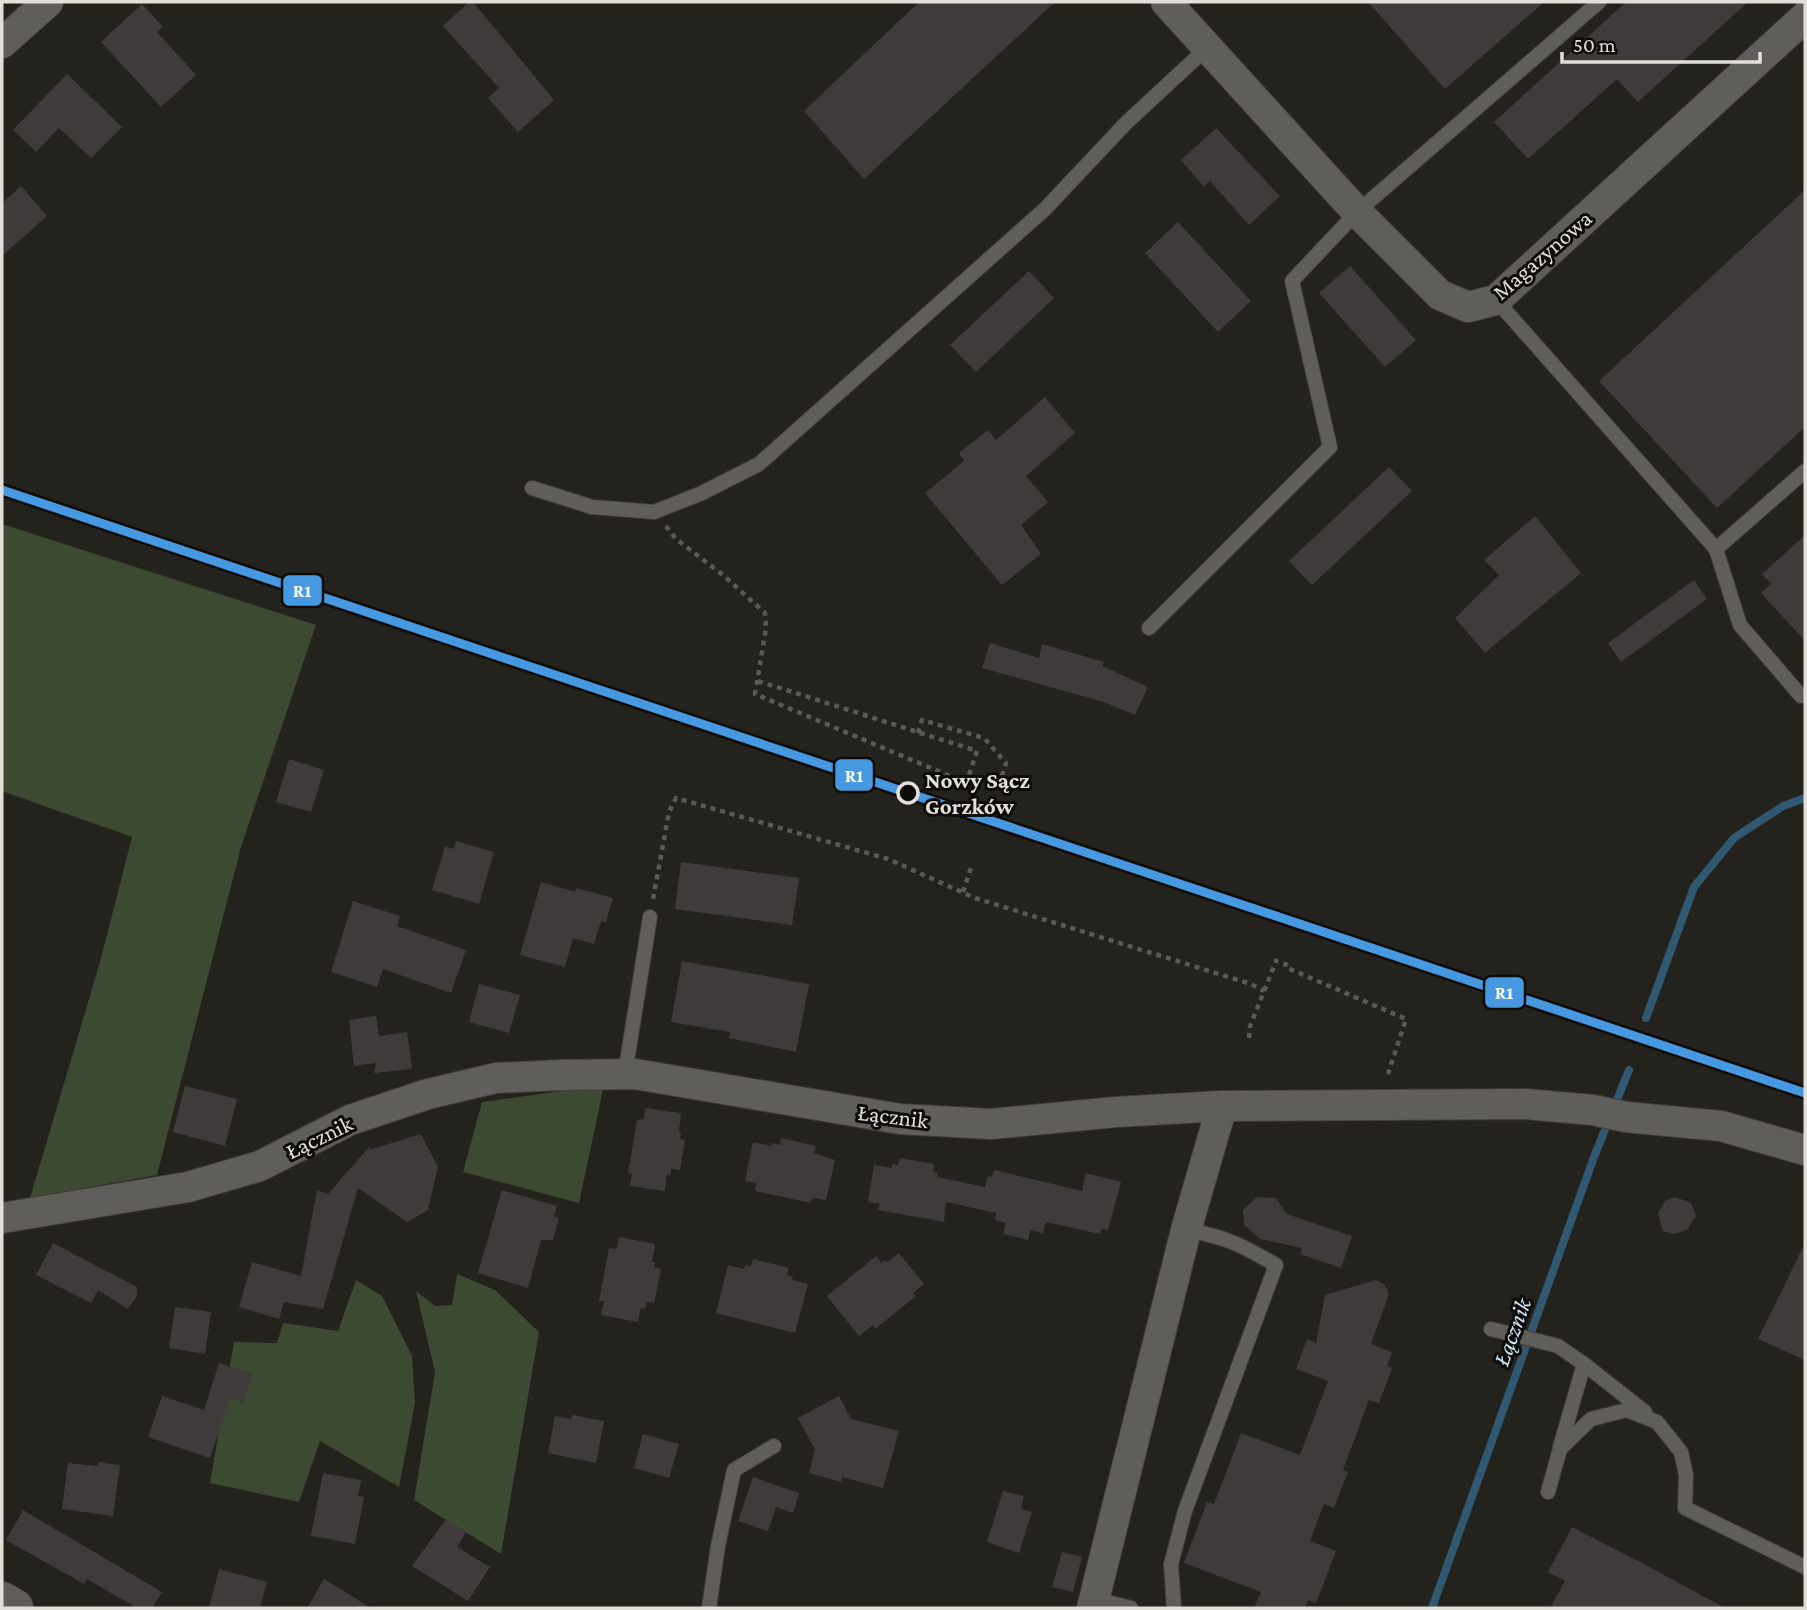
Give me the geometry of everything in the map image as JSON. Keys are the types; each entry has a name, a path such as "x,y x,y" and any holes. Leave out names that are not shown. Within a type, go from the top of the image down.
{"street":[{"path":"2,43 48,2"},
{"name":"Magazynowa","path":"1166,2 1357,212 1440,295 1468,307 1496,300 1805,17"},
{"name":"Łącznik","path":"2,1218 188,1188 260,1166 350,1121 428,1094 496,1078 625,1074 900,1119 991,1124 1116,1112 1222,1106 1525,1104 1593,1110 1626,1118 1721,1126 1805,1150"},
{"path":"1094,1603 1186,1230 1222,1106"},
{"path":"2,1601 14,1608"}],"lane":[{"path":"1149,628 1330,447 1292,281 1357,212 1599,2"},
{"path":"532,488 592,507 654,512 700,494 759,464 1045,209 1126,123 1208,47"},
{"path":"1496,300 1716,549 1740,625 1801,696"},
{"path":"1716,549 1805,471"},
{"path":"625,1074 650,917"},
{"path":"1174,1608 1171,1564 1185,1511 1276,1265 1237,1242 1218,1235 1186,1230"},
{"path":"1491,1329 1558,1346 1584,1364 1657,1422 1681,1452 1686,1475 1685,1508 1805,1567"},
{"path":"1548,1492 1584,1364"},
{"path":"1560,1449 1591,1419 1627,1410 1657,1422"},
{"path":"709,1608 718,1546 734,1470 774,1446"},
{"path":"1094,1603 1131,1608"}],"path":[{"path":"654,512 676,539 723,575 765,613 766,628 755,694 957,779 956,784"},
{"path":"758,681 977,751 965,787"},
{"path":"918,733 922,720 984,738 1006,763 998,788"},
{"path":"650,917 669,812 676,798 888,859 963,892 1251,984 1264,991"},
{"path":"963,892 971,868"},
{"path":"1249,1038 1250,1026 1277,959"},
{"path":"1286,962 1285,967 1406,1019 1387,1077"}],"green space":[{"path":"2,524 316,625 241,847 157,1175 30,1198 100,962 132,837 2,791"},
{"path":"604,1085 579,1203 463,1172 482,1102"},
{"path":"457,1274 495,1290 539,1332 501,1554 414,1500 435,1372 416,1291 435,1306 452,1305"},
{"path":"356,1280 382,1296 412,1356 415,1403 399,1487 320,1441 299,1502 210,1483 234,1342 277,1343 283,1323 338,1331"}],"building":[{"path":"469,2 473,2 554,100 518,132 488,98 499,88 443,26"},
{"path":"919,2 1055,2 864,179 804,111"},
{"path":"1368,2 1544,2 1445,89"},
{"path":"1626,2 1748,2 1638,102 1617,79 1528,159 1494,122"},
{"path":"142,4 163,27 157,32 196,75 161,107 101,42"},
{"path":"67,74 122,127 91,158 59,128 36,152 13,130"},
{"path":"1216,128 1280,196 1249,225 1210,181 1204,187 1181,160"},
{"path":"21,186 47,216 2,256 2,203"},
{"path":"1805,190 1805,427 1717,508 1599,381"},
{"path":"1178,222 1251,301 1218,332 1145,253"},
{"path":"1350,266 1416,340 1385,367 1319,293"},
{"path":"1029,271 1054,298 976,372 950,345"},
{"path":"1045,397 1075,433 1026,476 1048,502 1021,525 1041,554 1002,585 925,493 964,461 959,453 988,430 996,440"},
{"path":"1389,467 1412,491 1312,585 1289,561"},
{"path":"1535,516 1581,573 1485,653 1455,618 1499,575 1484,560"},
{"path":"1805,535 1805,641 1761,593 1771,584 1762,574"},
{"path":"1694,580 1707,599 1621,662 1608,643"},
{"path":"990,643 1039,658 1042,644 1104,662 1102,666 1148,687 1135,715 1104,702 982,668"},
{"path":"289,759 324,770 311,812 276,802"},
{"path":"456,841 494,852 479,904 432,890 445,846 454,849"},
{"path":"681,862 799,878 792,925 675,909"},
{"path":"541,882 575,892 576,888 613,898 606,922 601,921 594,944 573,938 565,967 520,955"},
{"path":"353,901 400,916 397,926 466,950 451,993 383,969 377,987 331,972"},
{"path":"682,961 809,984 796,1052 729,1038 730,1032 671,1022"},
{"path":"479,984 520,995 509,1033 469,1022"},
{"path":"376,1016 379,1036 407,1032 412,1069 374,1073 376,1063 354,1066 349,1020"},
{"path":"185,1086 237,1099 225,1146 173,1132"},
{"path":"645,1108 681,1113 680,1139 685,1140 680,1170 671,1169 670,1175 667,1174 665,1191 630,1186 632,1174 628,1173 637,1120 644,1119"},
{"path":"421,1134 438,1167 428,1210 407,1222 358,1188 323,1309 284,1302 279,1319 239,1307 252,1262 301,1276 317,1190 328,1194 370,1146 369,1150"},
{"path":"781,1138 816,1146 814,1153 835,1160 826,1200 812,1198 811,1203 755,1191 756,1183 745,1181 753,1142 780,1145"},
{"path":"900,1158 934,1164 933,1172 938,1173 937,1177 985,1187 988,1176 992,1177 994,1170 1082,1191 1086,1173 1121,1182 1108,1230 1102,1229 1100,1234 1046,1222 1043,1233 1030,1230 1028,1240 1003,1234 1006,1223 995,1220 996,1213 946,1202 944,1222 878,1210 880,1204 868,1202 874,1165 892,1168 892,1164 898,1165"},
{"path":"502,1190 557,1206 554,1216 559,1218 553,1240 541,1240 528,1288 478,1273"},
{"path":"1257,1197 1276,1198 1287,1214 1352,1236 1341,1268 1300,1254 1302,1248 1260,1239 1244,1225 1243,1210"},
{"path":"1675,1197 1691,1203 1696,1216 1687,1230 1674,1234 1663,1231 1658,1214 1665,1201"},
{"path":"619,1237 655,1244 652,1262 655,1262 654,1267 661,1269 654,1303 647,1302 645,1309 641,1308 638,1322 601,1315 604,1301 599,1301 609,1248 617,1249"},
{"path":"53,1243 137,1287 137,1296 128,1309 98,1290 91,1303 36,1275"},
{"path":"1805,1243 1805,1360 1758,1339"},
{"path":"899,1253 924,1284 913,1293 916,1296 875,1329 873,1325 859,1336 827,1296 876,1256 881,1263"},
{"path":"753,1259 789,1268 787,1275 793,1277 792,1280 808,1284 795,1333 716,1313 728,1265 744,1269 745,1265 751,1266"},
{"path":"1376,1280 1384,1284 1389,1294 1371,1344 1392,1352 1387,1366 1392,1368 1379,1403 1369,1400 1343,1470 1348,1472 1334,1508 1324,1504 1310,1541 1336,1551 1316,1603 1308,1600 1305,1608 1254,1608 1261,1592 1184,1563 1207,1502 1214,1504 1241,1433 1300,1455 1328,1381 1296,1369 1307,1339 1316,1343 1325,1295"},
{"path":"175,1307 211,1312 205,1354 169,1348"},
{"path":"219,1363 253,1374 243,1403 230,1398 210,1458 148,1437 162,1396 204,1410"},
{"path":"839,1396 851,1419 899,1431 883,1488 842,1477 841,1482 809,1473 815,1450 798,1418"},
{"path":"572,1415 604,1421 596,1463 548,1453 555,1416 571,1419"},
{"path":"643,1434 679,1444 669,1478 634,1468"},
{"path":"98,1462 120,1465 113,1516 62,1509 68,1463 97,1466"},
{"path":"323,1473 361,1480 358,1496 364,1497 355,1544 311,1536"},
{"path":"753,1477 799,1493 793,1513 776,1507 768,1531 738,1521"},
{"path":"1003,1491 1024,1496 1021,1509 1032,1512 1019,1553 987,1542"},
{"path":"23,1510 162,1592 152,1608 137,1608 87,1579 84,1584 6,1540"},
{"path":"446,1519 466,1532 457,1547 490,1567 468,1601 412,1566"},
{"path":"1572,1527 1725,1608 1550,1608 1565,1581 1548,1572"},
{"path":"1062,1552 1082,1557 1073,1592 1052,1587"},
{"path":"219,1569 267,1582 260,1608 209,1608"},
{"path":"324,1579 371,1608 307,1608"}],"waterway":[{"name":"Łącznik","path":"1646,1018 1694,887 1734,838 1783,806 1805,798"},
{"name":"Łącznik","path":"1432,1608 1594,1157 1629,1070"}],"transit line":[{"name":"R1","path":"2,490 1805,1093"}],"place":[{"name":"Nowy Sącz Gorzków","path":"908,793"}]}
